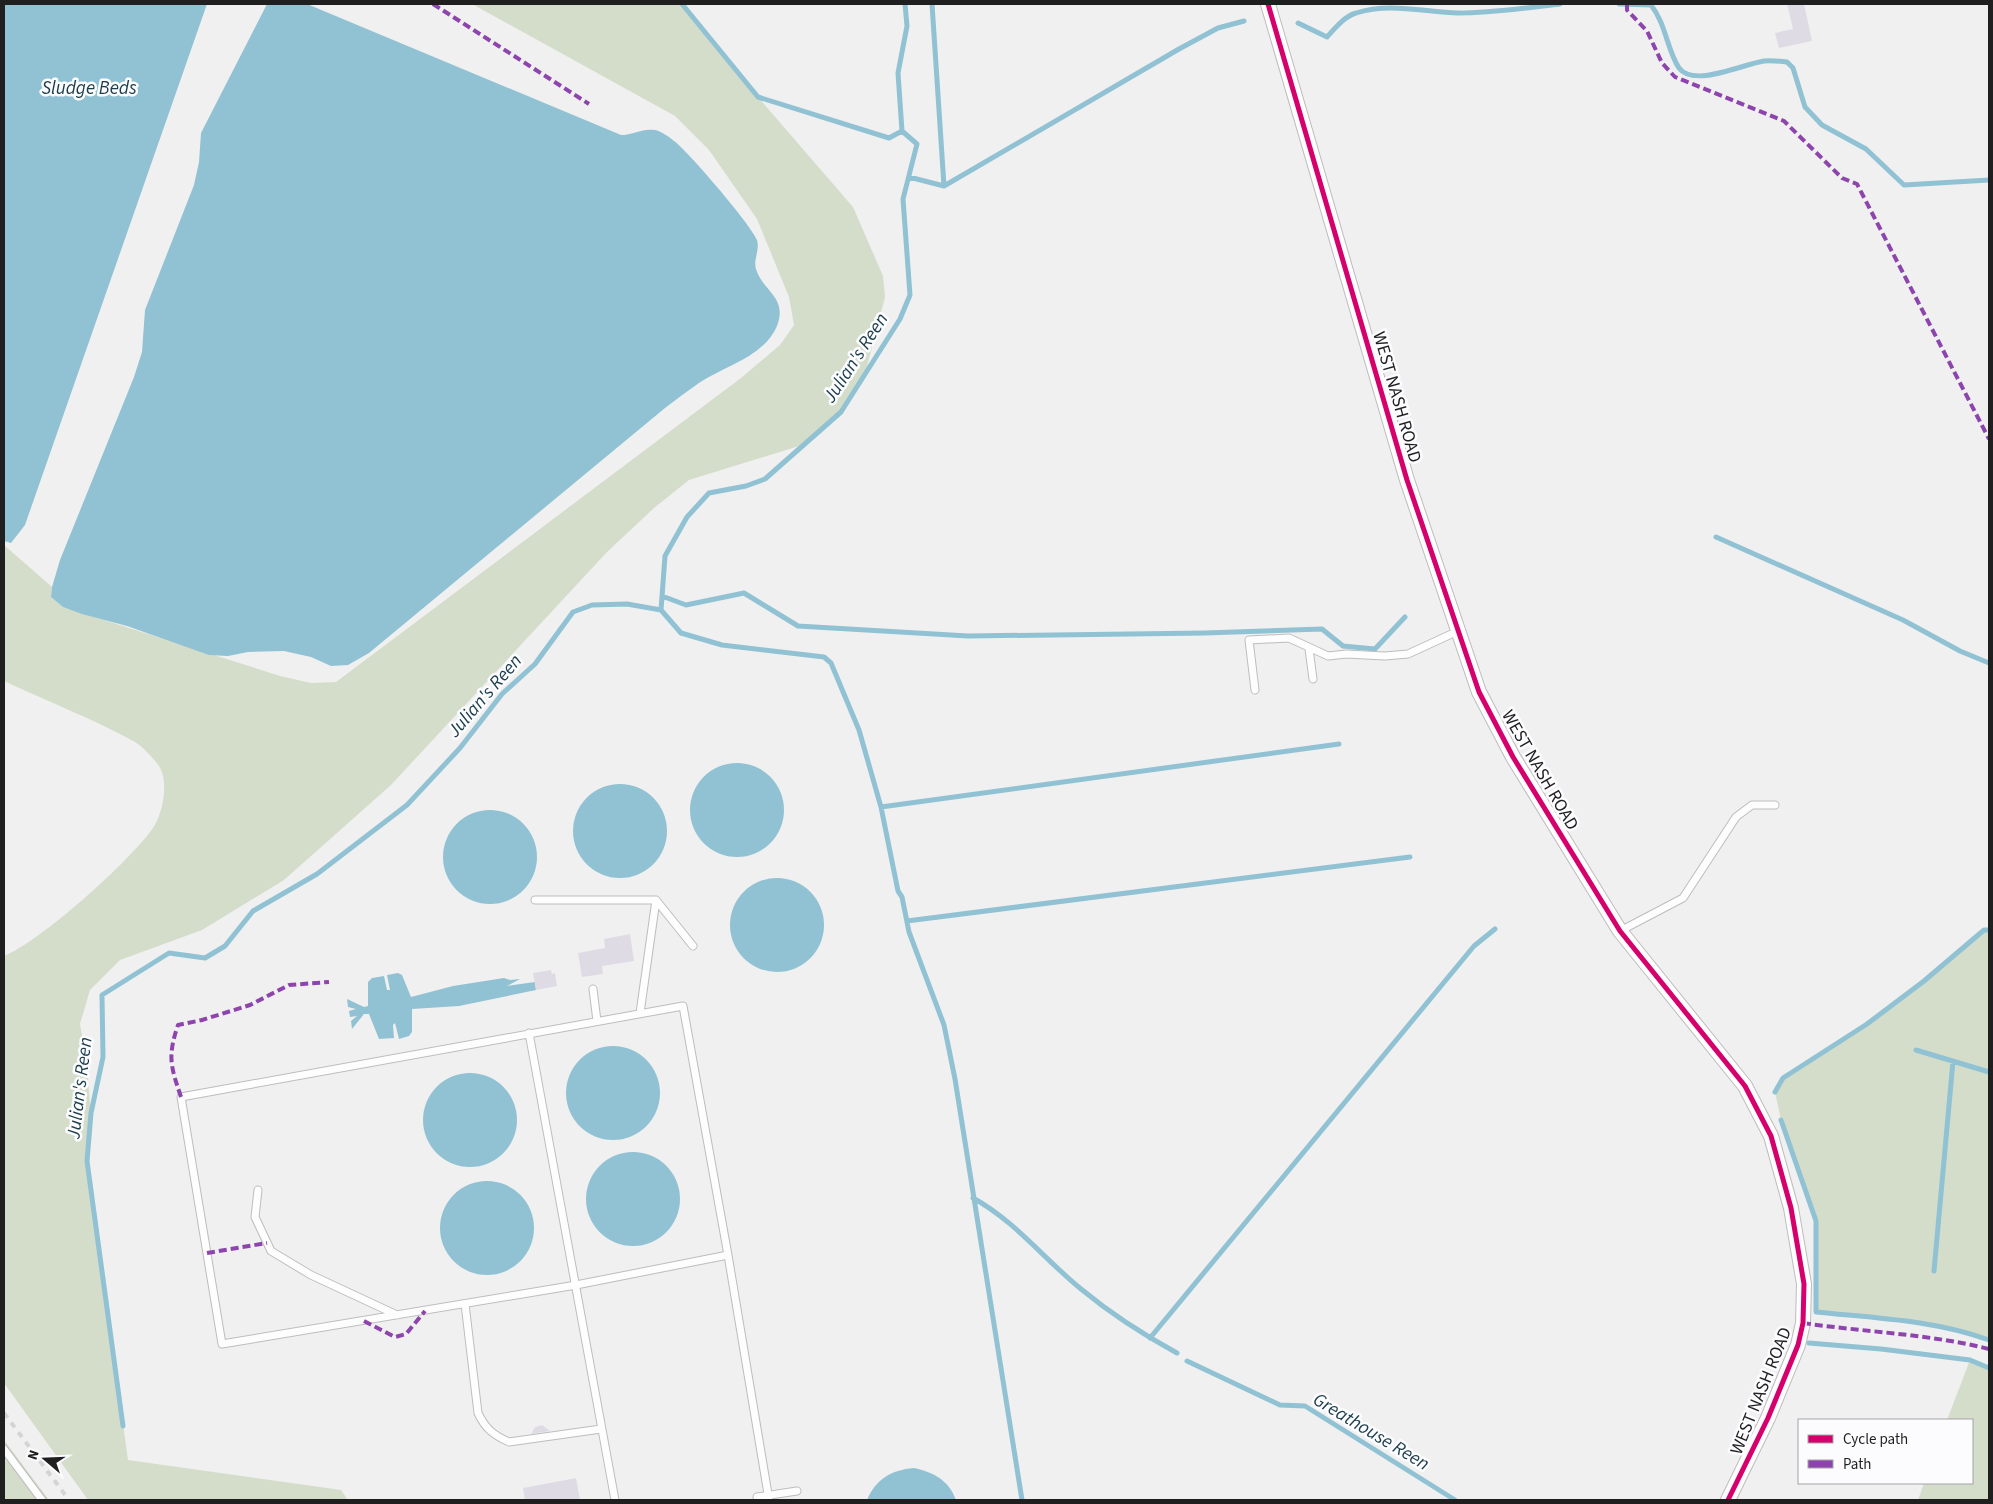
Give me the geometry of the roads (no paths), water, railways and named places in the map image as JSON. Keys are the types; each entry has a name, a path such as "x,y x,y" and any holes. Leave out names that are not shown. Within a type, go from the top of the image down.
{"street":[{"name":"WEST NASH ROAD","path":"1268,4 1407,480 1479,692 1514,757 1620,931 1745,1086 1771,1136 1791,1208 1804,1284 1803,1323 1798,1345 1768,1418 1728,1500"}],"lane":[{"path":"1255,690 1250,640 1289,638 1309,649 1328,656 1346,654 1386,656 1408,654 1426,648 1458,631"},
{"path":"1309,649 1313,680"},
{"path":"1620,931 1684,898 1736,817 1752,805 1775,804"},
{"path":"535,900 656,900"},
{"path":"656,900 693,946"},
{"path":"640,1013 656,900"},
{"path":"593,988 597,1021"},
{"path":"728,1255 576,1285 222,1344 181,1097 683,1006 728,1255 768,1497"},
{"path":"530,1033 615,1500"},
{"path":"258,1190 255,1217 271,1251 311,1275 398,1315"},
{"path":"465,1304 478,1413 484,1426 496,1436 509,1442 601,1429"},
{"path":"4,1449 42,1500"},
{"path":"758,1497 768,1497 797,1491"}],"water":[{"name":"Sludge Beds","path":"4,4 207,4 25,525 11,543 4,541"},
{"path":"267,4 307,4 621,135 651,130 665,134 705,173 753,232 758,244 755,262 756,269 759,277 777,301 780,316 771,337 763,346 742,360 699,383 665,408 369,653 348,665 331,666 311,657 284,651 248,652 228,656 209,655 127,626 82,614 63,607 51,597 60,560 134,377 142,352 145,310 194,185 199,162 201,133"},
{"path":"737,763 755,767 770,777 780,792 784,810 780,828 770,843 755,853 737,857 719,853 704,843 694,828 690,810 694,792 704,777 719,767"},
{"path":"620,784 638,788 653,798 663,813 667,831 663,849 653,864 638,874 620,878 602,874 587,864 577,849 573,831 577,813 587,798 602,788"},
{"path":"490,810 508,814 523,824 533,839 537,857 533,875 523,890 508,900 490,904 472,900 457,890 447,875 443,857 447,839 457,824 472,814"},
{"path":"777,878 795,882 810,892 820,907 824,925 820,943 810,958 795,968 777,972 759,968 744,958 734,943 730,925 734,907 744,892 759,882"},
{"path":"398,973 402,975 411,997 453,986 504,978 510,980 520,979 507,986 535,982 536,990 459,1006 412,1009 412,1032 409,1036 399,1039 395,1023 393,1025 394,1038 379,1039 369,1014 364,1014 352,1029 351,1021 357,1016 350,1017 349,1011 356,1009 348,1007 347,999 364,1007 368,1006 368,982 372,978 384,976 387,990 390,990 387,975"},
{"path":"613,1046 631,1050 646,1060 656,1075 660,1093 656,1111 646,1126 631,1136 613,1140 595,1136 580,1126 570,1111 566,1093 570,1075 580,1060 595,1050"},
{"path":"470,1073 488,1077 503,1087 513,1102 517,1120 513,1138 503,1153 488,1163 470,1167 452,1163 437,1153 427,1138 423,1120 427,1102 437,1087 452,1077"},
{"path":"633,1152 651,1156 666,1166 676,1181 680,1199 676,1217 666,1232 651,1242 633,1246 615,1242 600,1232 590,1217 586,1199 590,1181 600,1166 615,1156"},
{"path":"487,1181 505,1185 520,1195 530,1210 534,1228 530,1246 520,1261 505,1271 487,1275 469,1271 454,1261 444,1246 440,1228 444,1210 454,1195 469,1185"},
{"path":"914,1468 940,1478 949,1487 956,1500 867,1500 875,1486 885,1477 891,1473"}],"waterway":[{"path":"682,4 758,97 889,138 902,131"},
{"name":"Julian's Reen","path":"123,1426 87,1161 91,1113 103,1057 102,995 169,953 205,958 225,946 253,911 317,874 407,805 460,748 502,694 535,664 573,612 592,605 627,604 661,610 665,556 687,517 709,493 746,486 765,479 841,412 900,319 910,295 903,199 917,144 902,131 898,73 907,26 905,4"},
{"path":"932,4 944,186"},
{"path":"1298,23 1327,37 1348,17 1356,13 1381,8 1471,13 1560,4"},
{"path":"1619,4 1651,5 1660,20 1675,61 1686,74 1696,76 1707,75 1764,61 1787,62 1793,68 1805,107 1822,125 1866,149 1904,185 1989,180"},
{"path":"909,177 944,186 1179,49 1218,28 1244,21"},
{"path":"1716,537 1903,620 1960,651 1989,663"},
{"path":"662,596 686,605 744,593 798,626 968,636 1205,633 1322,629 1343,646 1375,649 1405,617"},
{"path":"661,610 681,633 722,645 824,657 831,663 859,730 881,807 898,891 902,897 909,932 944,1025 955,1079 1022,1500"},
{"path":"881,807 1339,744"},
{"path":"907,921 1410,857"},
{"path":"1150,1338 1474,946 1495,929"},
{"path":"1775,1092 1783,1078 1867,1024 1924,981 1984,930 1989,930"},
{"path":"1916,1050 1989,1072"},
{"path":"1934,1271 1953,1061"},
{"path":"1781,1120 1816,1221 1816,1312 1925,1324 1968,1333 1989,1340"},
{"path":"973,1198 1003,1218 1092,1298 1152,1339 1177,1353"},
{"path":"1809,1343 1881,1349 1970,1360 1989,1368"},
{"name":"Greathouse Reen","path":"1187,1361 1280,1405 1305,1406 1455,1500"}],"railway":[{"path":"4,1413 69,1500"}]}
